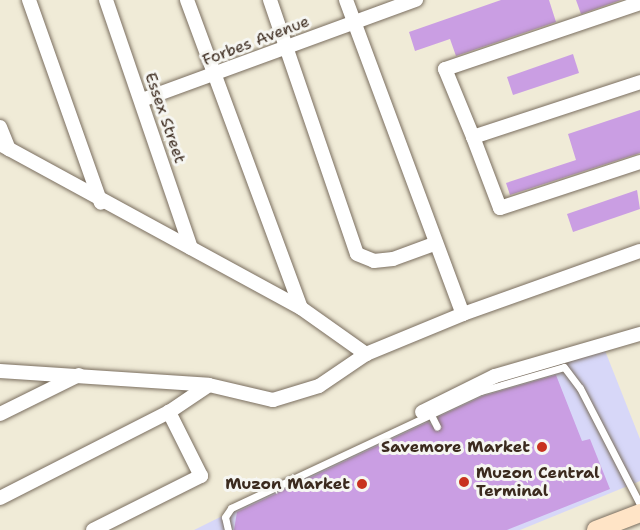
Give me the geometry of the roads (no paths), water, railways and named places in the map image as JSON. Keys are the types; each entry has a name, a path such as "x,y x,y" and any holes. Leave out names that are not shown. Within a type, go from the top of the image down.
{"main road":[{"path":"596,530 640,513"}],"street":[{"path":"29,0 101,203"},
{"name":"Essex Street","path":"106,0 191,248"},
{"path":"187,0 301,308"},
{"path":"270,0 357,254 374,261 393,259 434,244"},
{"path":"346,0 434,244 463,314"},
{"name":"Forbes Avenue","path":"142,100 416,0"},
{"path":"640,3 445,69 500,208 640,162"},
{"path":"473,137 640,82"},
{"path":"0,127 4,147 101,203 191,248 301,308 366,354"},
{"path":"0,371 81,373 209,385 273,400 319,386 366,354 463,314 640,251"},
{"path":"427,414 495,376 640,334"},
{"path":"0,414 81,373"},
{"path":"0,498 169,412 209,385"},
{"path":"93,530 201,476 169,412"}],"lane":[{"path":"228,530 225,516 231,508 427,414 481,391 564,367 580,388 640,504"},
{"path":"427,414 436,427"}],"place":[{"name":"Savemore Market","path":"542,447"},
{"name":"Muzon Central Terminal","path":"464,482"},
{"name":"Muzon Market","path":"362,484"}]}
